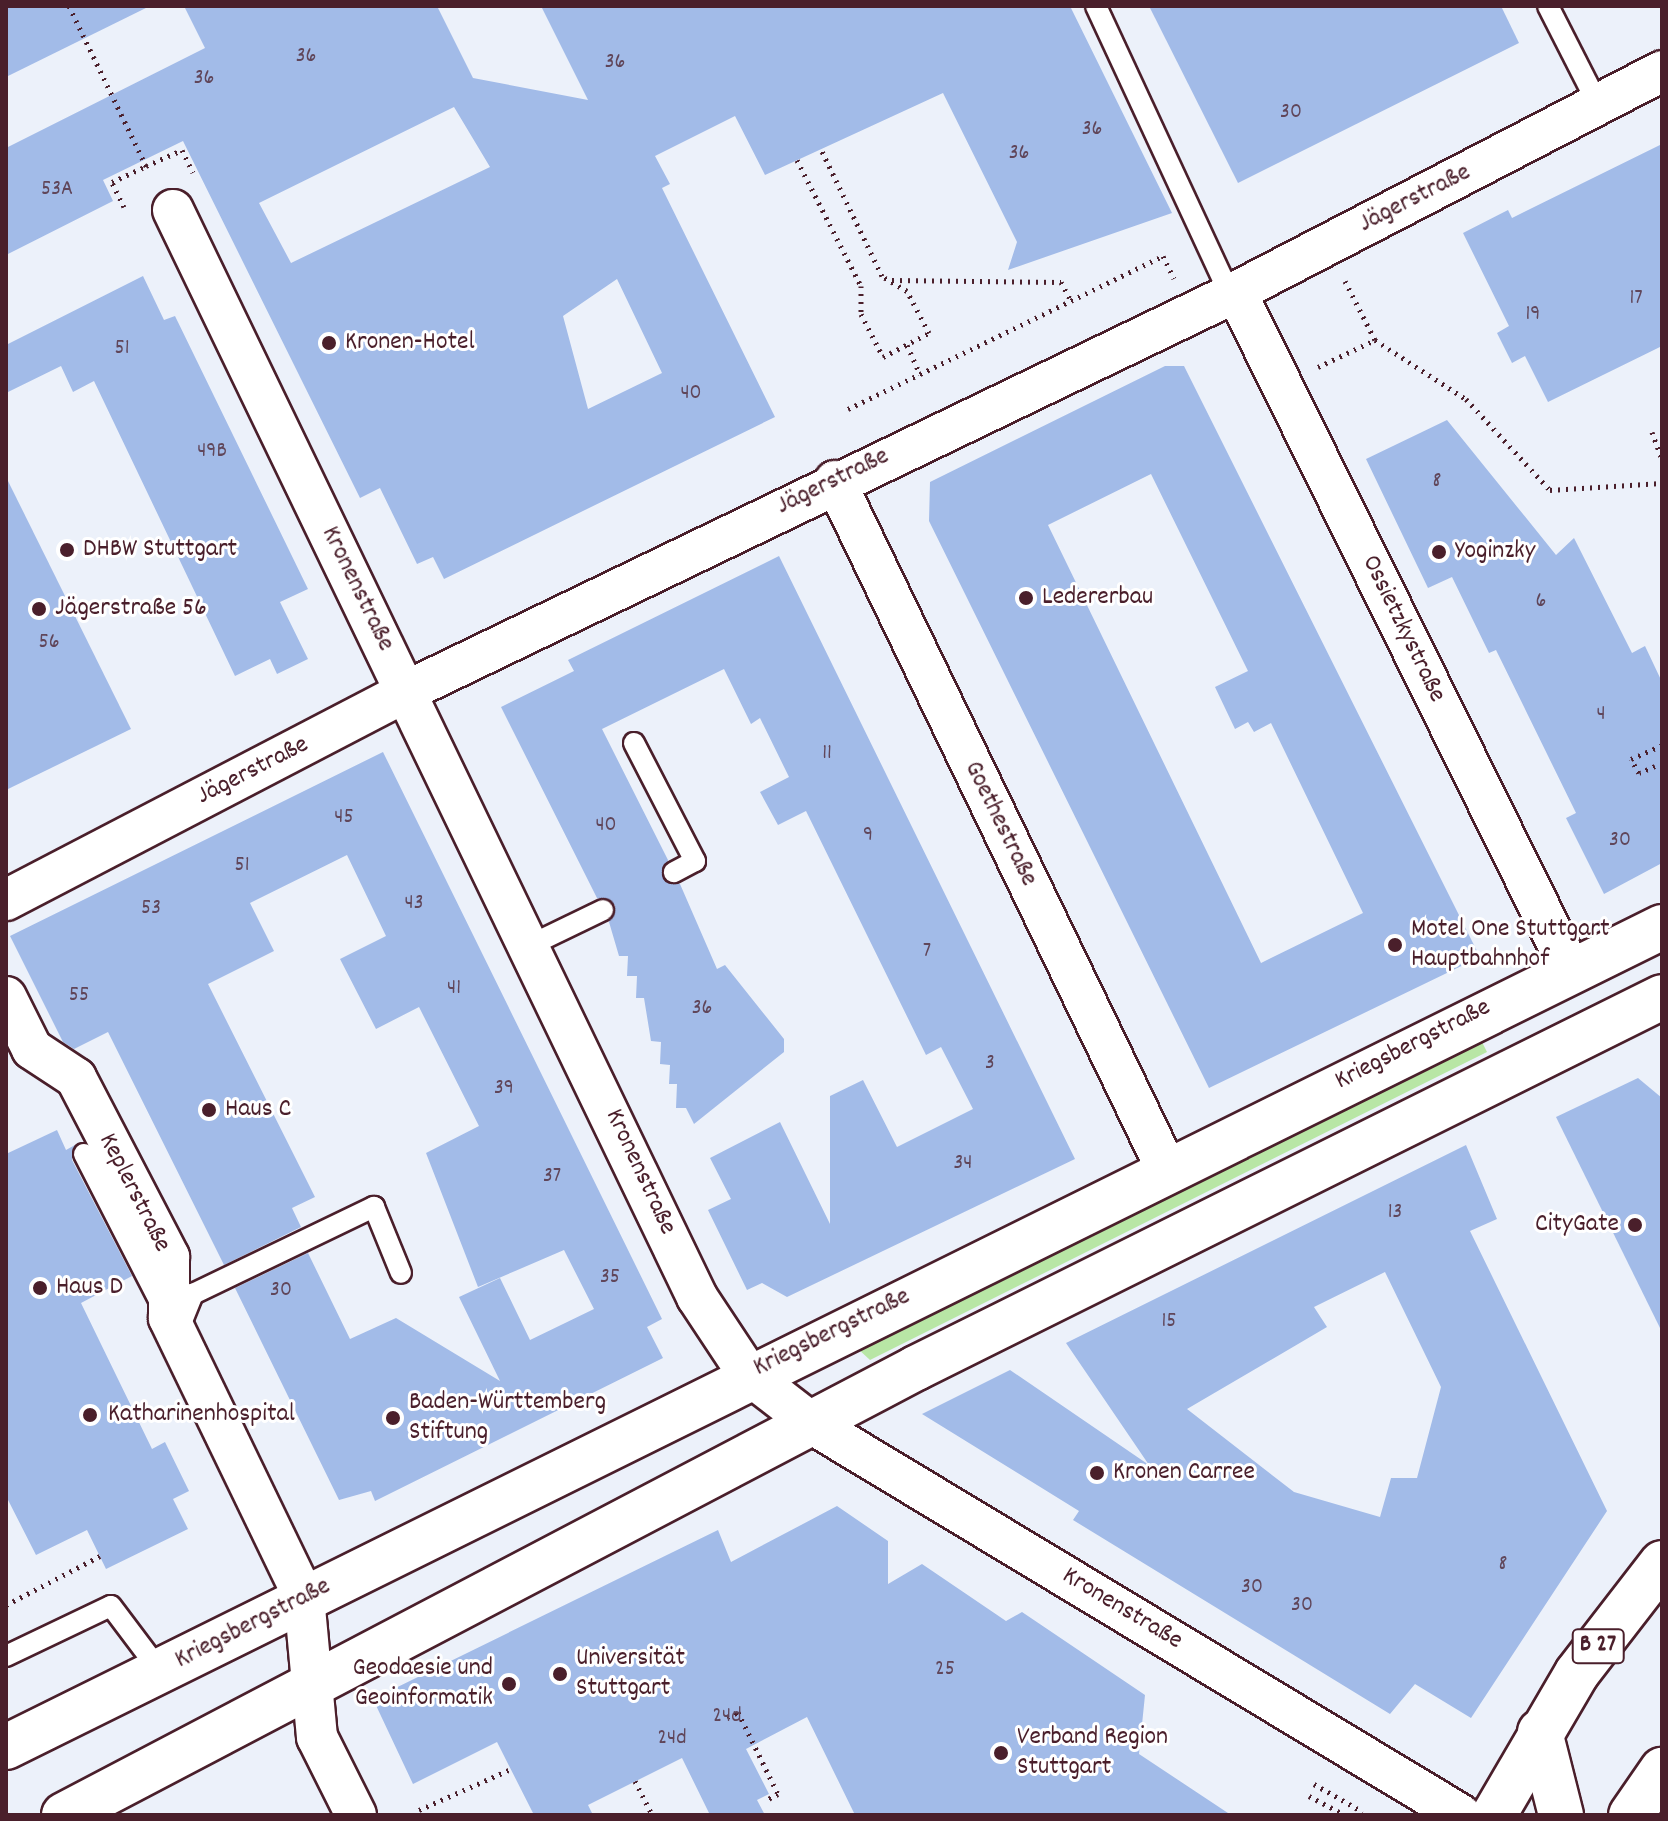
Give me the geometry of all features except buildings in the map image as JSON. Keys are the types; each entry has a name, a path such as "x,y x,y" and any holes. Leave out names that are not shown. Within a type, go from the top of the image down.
{"main road":[{"name":"Kriegsbergstraße","path":"6,1747 748,1374 1569,967 1662,927"},
{"path":"64,1815 1450,1097 1662,997"},
{"name":"B 27","path":"1494,1815 1540,1732 1662,1563"},
{"path":"1540,1732 1561,1815"},
{"path":"1631,1815 1662,1770"}],"street":[{"name":"Jägerstraße","path":"6,900 407,691 835,481 1233,293 1598,104 1655,78"},
{"name":"Kronenstraße","path":"173,210 531,945 697,1297 748,1374 814,1425 1461,1815"},
{"name":"Ossietzkystraße","path":"1233,293 1282,385 1569,967"},
{"name":"Goethestraße","path":"835,481 1166,1168"},
{"name":"Keplerstraße","path":"6,997 32,1049 76,1078 169,1257 173,1327 304,1597 309,1687 317,1737 356,1815"}],"lane":[{"path":"1096,6 1233,293"},
{"path":"1548,6 1598,104"},
{"path":"634,743 695,861 674,872"},
{"path":"531,945 603,910"},
{"path":"84,1154 173,1327"},
{"path":"173,1327 193,1294 374,1207 401,1273"},
{"path":"6,1656 111,1606 160,1671"}],"path":[{"path":"69,6 146,166"},
{"path":"797,160 861,286 861,314 883,357 929,333 907,291 890,281 821,149"},
{"path":"124,207 112,182 182,150 193,173"},
{"path":"1326,245 1375,340 1466,399 1550,490 1662,483"},
{"path":"848,409 1163,256 1190,313"},
{"path":"890,281 1061,282 1071,301"},
{"path":"1282,385 1375,340"},
{"path":"907,345 920,374"},
{"path":"1652,432 1662,459"},
{"path":"1655,766 1639,773 1631,759 1662,745"},
{"path":"6,1605 100,1556"},
{"path":"727,1717 738,1712 778,1794 768,1799"},
{"path":"419,1810 511,1769"},
{"path":"635,1781 652,1815"},
{"path":"1314,1784 1363,1812"},
{"path":"1309,1796 1345,1815"}],"green space":[{"path":"1481,1040 1487,1052 870,1360 857,1348"}],"place":[{"name":"Kronen-Hotel","path":"329,343"},
{"name":"DHBW Stuttgart","path":"67,550"},
{"name":"Yoginzky","path":"1439,552"},
{"name":"Ledererbau","path":"1026,598"},
{"name":"Jägerstraße 56","path":"39,609"},
{"name":"Motel One Stuttgart Hauptbahnhof","path":"1395,945"},
{"name":"Haus C","path":"209,1110"},
{"name":"CityGate","path":"1635,1225"},
{"name":"Haus D","path":"40,1288"},
{"name":"Katharinenhospital","path":"90,1415"},
{"name":"Baden-Württemberg Stiftung","path":"393,1418"},
{"name":"Kronen Carree","path":"1097,1473"},
{"name":"Universität Stuttgart","path":"560,1674"},
{"name":"Geodaesie und Geoinformatik","path":"509,1684"},
{"name":"Verband Region Stuttgart","path":"1001,1753"}]}
